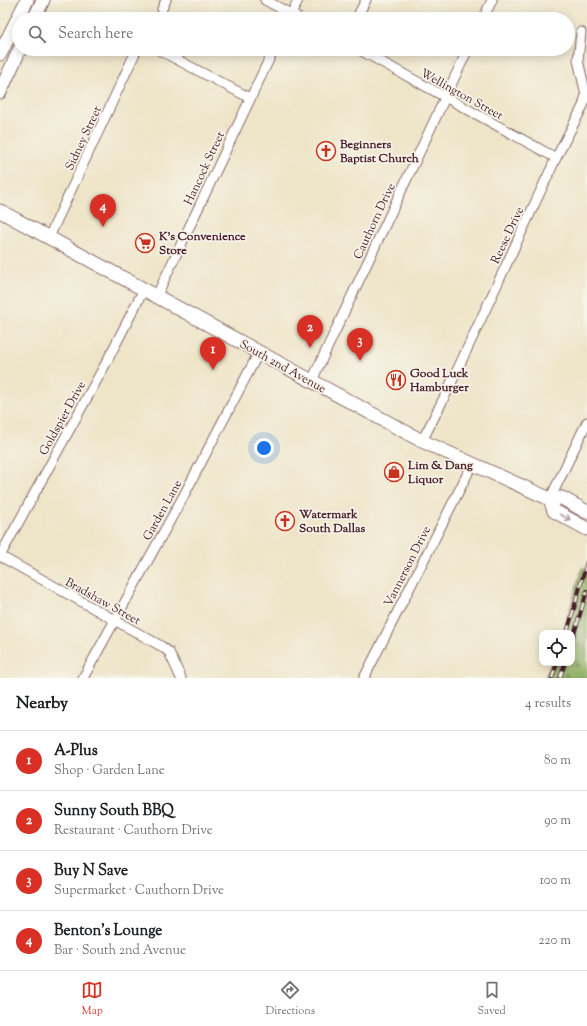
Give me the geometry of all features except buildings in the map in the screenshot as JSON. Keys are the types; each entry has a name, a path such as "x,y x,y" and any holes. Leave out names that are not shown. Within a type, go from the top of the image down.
{"main road":[{"path":"21,12 27,0"},
{"path":"37,12 43,0"},
{"path":"0,54 12,30"},
{"path":"0,92 17,56"},
{"name":"South 2nd Avenue","path":"0,211 50,237 144,291 422,441 472,465 550,499 562,498 587,512"},
{"path":"550,499 554,511 587,529"}],"street":[{"path":"265,0 283,12"},
{"path":"292,12 298,0"},
{"path":"360,12 366,0"},
{"path":"486,12 492,0"},
{"name":"Reese Drive","path":"422,441 447,392 556,158 583,106 586,95 578,60 582,32"},
{"name":"Sidney Street","path":"50,237 134,56"},
{"path":"170,56 250,98"},
{"name":"Hancock Street","path":"156,297 271,56"},
{"name":"Wellington Street","path":"370,56 556,158"},
{"name":"Cauthorn Drive","path":"313,383 315,374 465,56"},
{"name":"Goldspier Drive","path":"0,556 144,291"},
{"name":"Garden Lane","path":"83,678 186,491 259,352"},
{"path":"550,499 587,422"},
{"name":"Vannerson Drive","path":"364,678 472,465"},
{"name":"Bradshaw Street","path":"0,556 169,652 181,678"}],"green space":[{"path":"582,568 587,569 587,678 545,678 550,666 575,666 575,630 564,630"}],"railway":[{"path":"568,630 587,562"},
{"path":"575,631 587,591"},
{"path":"552,678 556,666"},
{"path":"560,678 564,666"}],"place":[{"name":"Beginners Baptist Church","path":"326,151"},
{"name":"Benton's Lounge","path":"103,227"},
{"name":"K's Convenience Store","path":"145,243"},
{"name":"Sunny South BBQ","path":"310,348"},
{"name":"Buy N Save","path":"360,361"},
{"name":"A-Plus","path":"213,370"},
{"name":"Good Luck Hamburger","path":"396,380"},
{"name":"Lim & Dang Liquor","path":"394,472"},
{"name":"Watermark South Dallas","path":"285,521"}]}
